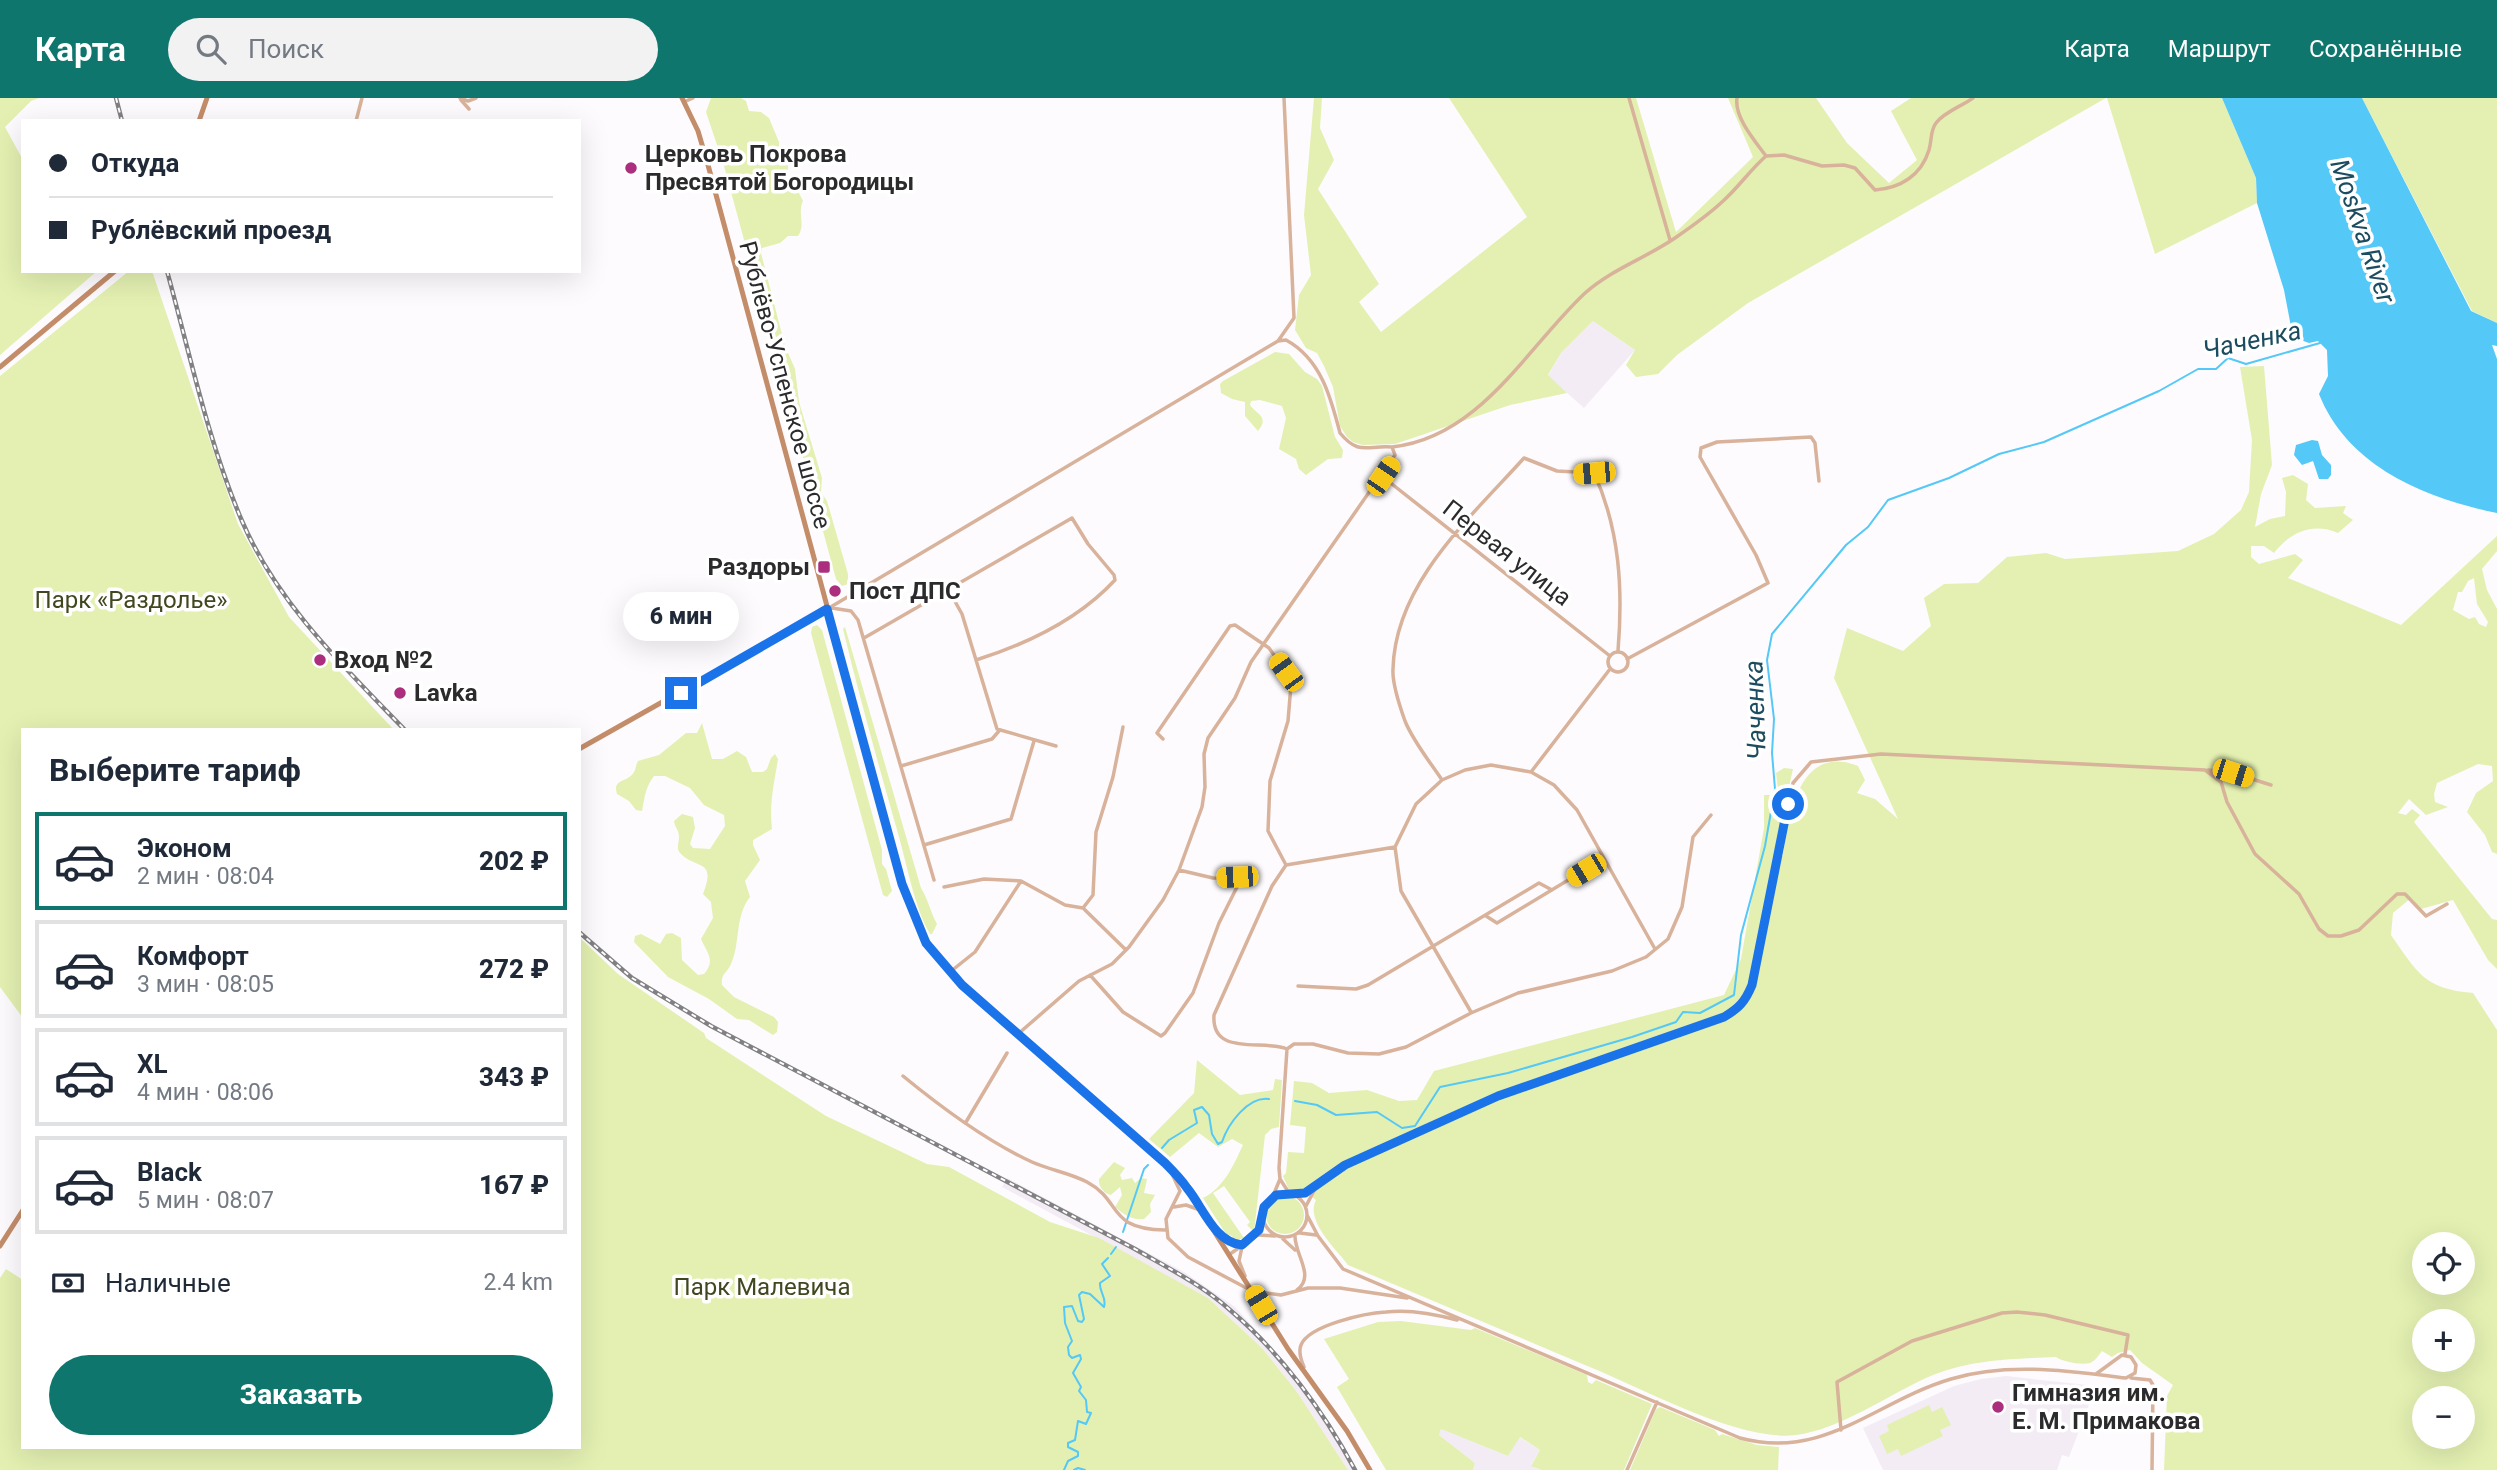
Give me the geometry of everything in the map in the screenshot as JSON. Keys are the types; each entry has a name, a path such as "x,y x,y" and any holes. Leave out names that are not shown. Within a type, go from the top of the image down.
{"main road":[{"path":"200,119 208,98"},
{"name":"Рублёво-Успенское шоссе","path":"683,100 708,165 907,900 926,943 950,972 1165,1163 1203,1211 1308,1378 1347,1431 1370,1470"},
{"path":"0,367 113,273"},
{"path":"581,748 827,609"},
{"path":"0,1246 21,1213"}],"street":[{"path":"357,119 362,98"},
{"path":"460,98 468,101 476,98"},
{"path":"460,98 469,108"},
{"path":"683,100 693,98"},
{"path":"827,609 1278,341 1290,328 1294,318 1284,98"},
{"path":"1629,98 1670,241"},
{"path":"1737,98 1737,109 1766,156"},
{"path":"1278,341 1286,340 1294,345 1323,378 1340,433 1356,448 1392,447 1424,438 1458,423 1513,373 1584,294 1670,241 1722,202 1766,156 1784,155 1822,166 1855,168 1875,190 1895,188 1912,177 1921,165 1929,151 1932,130 1937,120 1973,98"},
{"path":"1627,659 1768,583 1756,555 1700,457 1701,448 1717,442 1811,438 1815,443 1819,481"},
{"path":"1018,1034 1069,990 1090,975 1108,967 1126,950 1163,900 1179,870 1203,802 1204,754 1208,738 1235,698 1248,667 1383,476 1395,456 1392,447"},
{"path":"1442,780 1405,722 1392,670 1396,645 1409,606 1432,562 1524,458 1557,471 1594,473 1618,552 1622,608 1618,651"},
{"name":"Первая улица","path":"1383,476 1609,656"},
{"path":"864,638 1072,518 1115,577 1113,582 1077,613 1018,647 976,660"},
{"path":"948,589 962,614 995,726 999,731 1056,746"},
{"path":"827,609 851,611 859,620 934,880"},
{"path":"1163,739 1157,733 1230,626 1235,625 1264,644 1286,672 1291,685 1288,720 1270,781 1268,831 1286,864"},
{"path":"1610,669 1621,671 1627,666 1627,659 1618,651"},
{"path":"1610,669 1609,656 1618,651"},
{"path":"1531,772 1610,669"},
{"path":"1083,908 1093,895 1096,832 1123,727"},
{"path":"901,766 992,739 999,731"},
{"path":"924,845 1011,819 1034,740"},
{"path":"1273,1197 1305,1193 1345,1165 1498,1096 1724,1017 1738,1009 1745,1002 1752,985 1793,783 1811,762 1881,754 2206,770 2233,773 2271,785"},
{"path":"1471,1013 1401,891 1395,846 1416,804 1442,780 1465,770 1491,765 1531,772 1554,785 1577,810 1655,949"},
{"path":"2206,770 2221,782 2227,802 2255,854 2299,894 2319,929 2328,936 2341,936 2359,930 2397,894 2405,894 2426,916 2447,904"},
{"path":"1287,1049 1294,1044 1313,1044 1348,1053 1379,1054 1406,1046 1518,993 1612,971 1646,957 1668,939 1682,907 1693,837 1711,815"},
{"path":"1287,1049 1278,1045 1232,1043 1219,1035 1213,1025 1214,1015 1272,886 1286,864 1395,846"},
{"path":"1486,916 1497,923 1603,859"},
{"path":"1090,975 1123,1012 1161,1036 1165,1033 1193,993 1219,923 1241,879 1213,878 1179,870"},
{"path":"944,887 984,879 1021,881 1065,905 1083,908 1126,950"},
{"path":"950,972 975,952 1021,881"},
{"path":"1298,986 1356,989 1433,947 1539,883 1552,890"},
{"path":"1256,1236 1264,1207 1273,1197 1280,1179 1287,1049"},
{"path":"965,1122 1007,1053"},
{"path":"903,1076 1008,1150 1031,1162 1087,1182 1119,1217 1132,1225 1144,1229 1165,1230"},
{"path":"1165,1163 1180,1191 1166,1219 1165,1230 1173,1246 1252,1292 1281,1295 1308,1288 1340,1288 1415,1300"},
{"path":"1280,1179 1291,1194 1306,1207"},
{"path":"1296,1252 1296,1235 1306,1224 1306,1207 1318,1183"},
{"path":"1172,1208 1186,1205 1203,1211"},
{"path":"1263,1215 1266,1228 1296,1252 1306,1274 1303,1286 1296,1291"},
{"path":"1307,1215 1318,1236 1343,1269 1740,1438 1763,1443 1793,1443 1840,1430 1936,1384 1969,1374 2037,1369 2150,1380 2153,1385 2152,1470"},
{"path":"1211,1224 1229,1241 1242,1245"},
{"path":"1229,1255 1256,1236 1279,1237 1307,1232 1318,1236"},
{"path":"1242,1245 1240,1261 1250,1287"},
{"path":"1308,1378 1300,1353 1301,1344 1312,1333 1335,1324 1388,1311 1435,1314 1471,1324"},
{"path":"1840,1430 1837,1382 1912,1341 1981,1318 2017,1311 2078,1322 2128,1335 2125,1354"},
{"path":"2096,1374 2125,1354"},
{"path":"2125,1354 2136,1365 2137,1371 2131,1378"},
{"path":"1627,1470 1657,1402"}],"shaded area":[{"path":"1593,321 1635,350 1584,408 1548,376 1561,353"},
{"path":"1007,1178 1184,1272 1235,1307 1285,1362 1340,1439 1358,1470 1348,1470 1297,1392 1262,1348 1208,1298 1002,1187"},
{"name":"Гимназия им. Е. М. Примакова","path":"2006,1376 2096,1386 2069,1457 2062,1455 2057,1470 1883,1470 1863,1428 1954,1386"},
{"path":"1441,1429 1508,1456 1519,1437 1540,1450 1531,1465 1542,1470 1473,1470 1475,1463 1439,1435"}],"green space":[{"path":"0,98 39,98 31,101 5,127 21,156 21,273 95,273 0,355"},
{"path":"711,98 741,98 746,101 749,111 761,112 769,118 779,142 779,151 788,164 788,180 796,187 803,201 798,236 788,236 780,243 762,248 761,253 785,346 795,369 799,402 822,478 821,492 827,501 848,574 848,584 842,586 836,579 724,166 706,112"},
{"path":"1314,98 1322,98 1320,128 1334,160 1318,189 1379,284 1359,302 1381,332 1527,217 1449,98 1636,98 1676,232 1753,157 1728,98 1816,98 1847,143 1889,183 1917,160 1891,111 1911,98 2106,98 1748,303 1677,355 1658,374 1636,377 1626,365 1635,350 1593,321 1561,353 1548,375 1567,393 1510,405 1395,444 1363,445 1353,442 1340,426 1333,387 1324,366 1317,353 1306,348 1295,330 1299,295 1311,275 1304,215"},
{"path":"2107,98 2222,98 2256,178 2257,203 2155,254"},
{"path":"2362,98 2497,98 2497,323 2472,311"},
{"name":"Парк «Раздолье»","path":"127,273 153,273 238,524 289,617 392,728 21,728 21,1015 0,987 0,376"},
{"path":"1275,352 1289,354 1322,386 1335,437 1343,450 1342,458 1328,459 1306,475 1299,469 1296,459 1279,449 1286,418 1282,406 1260,400 1251,401 1250,405 1263,422 1258,431 1245,416 1245,402 1221,393 1220,384 1223,381"},
{"path":"2264,366 2272,465 2261,494 2255,527 2270,519 2285,516 2286,492 2282,478 2293,475 2308,484 2306,500 2315,508 2346,506 2343,513 2353,520 2338,533 2320,529 2303,531 2287,539 2274,553 2264,546 2251,546 2251,557 2259,564 2295,554 2303,560 2288,578 2401,625 2497,536 2497,551 2482,569 2487,590 2497,609 2497,854 2492,852 2485,835 2467,812 2476,793 2493,781 2492,766 2478,764 2437,783 2435,802 2448,807 2426,815 2409,799 2398,813 2406,815 2412,809 2420,815 2414,822 2492,919 2497,920 2497,969 2488,960 2453,900 2421,909 2411,898 2393,913 2391,935 2415,969 2432,983 2473,993 2497,1030 2497,1470 2164,1470 2167,1396 2173,1385 2142,1363 2130,1350 2112,1357 2102,1351 2094,1361 2086,1364 2067,1362 2056,1357 1958,1367 1926,1378 1829,1427 1796,1435 1749,1431 1669,1402 1348,1265 1318,1226 1314,1208 1316,1200 1304,1191 1290,1192 1283,1176 1286,1173 1288,1152 1304,1153 1306,1127 1290,1125 1294,1081 1312,1083 1329,1093 1367,1090 1399,1101 1417,1100 1434,1071 1724,995 1741,959 1764,828 1764,795 1771,795 1778,790 1776,773 1784,768 1793,769 1774,854 1783,856 1794,803 1810,774 1822,765 1838,762 1858,766 1865,780 1857,793 1875,799 1898,819 1834,678 1847,628 1903,651 1931,626 1924,598 1944,584 1978,583 2007,557 2046,553 2065,559 2178,551 2214,534 2241,510 2249,492 2252,440 2240,367","holes":["2474,578 2477,604 2488,622 2486,627 2479,624 2475,617 2469,619 2453,610 2458,592 2462,592 2468,581"]},
{"path":"817,625 822,630 882,850 882,864 892,891 887,897 883,895 811,633 812,627"},
{"path":"845,627 921,888 937,924 932,934 925,924 912,887 856,681 843,629"},
{"path":"702,723 712,759 723,759 737,751 746,757 752,772 763,772 775,754 778,759 772,802 772,829 753,840 760,860 745,881 750,897 742,913 733,958 722,981 722,985 734,997 774,1017 778,1022 777,1032 773,1035 749,1020 737,1019 709,999 668,977 634,942 635,936 641,934 660,944 666,934 672,933 681,938 682,960 698,975 704,974 708,969 710,960 701,939 713,918 711,902 703,894 708,875 703,866 680,853 679,835 674,821 682,814 693,817 695,828 690,844 693,848 710,849 725,826 724,815 704,805 690,788 665,776 654,776 651,780 642,811 636,810 629,801 617,794 616,789 619,783 635,771 638,761 659,755 686,733 697,733"},
{"name":"Парк Малевича","path":"581,939 618,974 704,1033 706,1038 826,1116 927,1164 949,1167 1050,1222 1099,1238 1208,1298 1262,1348 1297,1392 1348,1470 0,1470 0,1278 6,1269 21,1279 21,1449 581,1449"},
{"path":"1197,1060 1240,1095 1273,1090 1275,1079 1282,1080 1279,1127 1271,1129 1265,1135 1254,1232 1247,1225 1250,1222 1224,1186 1213,1193 1244,1238 1234,1241 1232,1236 1226,1234 1203,1198 1223,1182 1243,1145 1232,1139 1218,1147 1199,1133 1170,1157 1149,1139 1194,1093"},
{"path":"1114,1162 1125,1168 1120,1175 1122,1180 1132,1178 1135,1183 1141,1178 1147,1179 1144,1193 1155,1195 1150,1204 1151,1212 1144,1219 1132,1218 1115,1207 1122,1195 1120,1187 1111,1195 1101,1187 1099,1179"},
{"path":"1285,1196 1298,1202 1304,1215 1298,1228 1285,1234 1272,1228 1266,1215 1272,1202"},
{"path":"1401,1321 1471,1330 1475,1328 1587,1375 1588,1382 1592,1384 1596,1380 1652,1404 1624,1470 1542,1470 1531,1466 1540,1450 1520,1437 1508,1456 1441,1429 1439,1435 1475,1463 1473,1470 1386,1470 1337,1387 1349,1379 1324,1339 1378,1322"},
{"path":"1929,1405 1932,1412 1942,1407 1951,1425 1940,1430 1943,1436 1901,1456 1898,1449 1887,1454 1879,1436 1889,1431 1887,1425"},
{"path":"1660,1407 1715,1430 1719,1436 1722,1434 1757,1445 1779,1447 1778,1470 1630,1470 1656,1409"}],"water":[{"name":"Moskva River","path":"2222,98 2362,98 2471,311 2497,323 2497,346 2492,345 2497,359 2497,513 2443,498 2392,475 2369,460 2349,441 2332,419 2319,394 2328,376 2327,350 2318,341 2309,343 2298,339 2292,332 2284,290 2257,203 2256,178"},
{"path":"2318,441 2322,455 2331,465 2328,479 2319,479 2313,461 2302,465 2294,455 2296,445"}],"waterway":[{"name":"Чаченка","path":"1295,1101 1317,1105 1336,1115 1377,1112 1402,1128 1415,1126 1440,1087 1508,1073 1632,1037 1676,1022 1683,1012 1700,1013 1734,995 1741,935 1765,846 1775,789 1772,753 1774,719 1767,660 1772,634 1846,545 1868,527 1888,500 1949,478 1999,454 2044,442 2159,391 2198,369 2216,369 2228,358 2246,364 2320,343"},
{"name":"Чаченка","path":"1162,1148 1169,1140 1197,1123 1194,1110 1202,1107 1209,1115 1212,1134 1218,1144 1246,1107 1261,1099 1269,1099"},
{"name":"Чаченка","path":"1123,1232 1144,1169 1148,1165"},
{"name":"Чаченка","path":"1111,1254 1116,1247"},
{"name":"Чаченка","path":"1064,1470 1068,1461 1078,1456 1078,1452 1068,1447 1068,1443 1075,1440 1078,1421 1086,1424 1091,1413 1087,1412 1086,1400 1079,1391 1081,1387 1073,1373 1081,1359 1080,1355 1072,1358 1069,1355 1068,1347 1072,1341 1065,1323 1064,1307 1072,1306 1078,1321 1082,1322 1084,1319 1079,1295 1082,1292 1090,1294 1104,1307 1105,1300 1100,1283 1110,1276 1102,1264 1108,1258"},
{"name":"Чаченка","path":"1074,1470 1085,1470"}],"railway":[{"path":"116,98 121,119"},
{"path":"168,273 219,460 242,521 257,551 293,607 314,633 403,728"},
{"path":"581,934 632,978 711,1026 1135,1249 1208,1293 1249,1327 1284,1364 1330,1427 1355,1470"}],"place":[{"name":"Церковь Покрова Пресвятой Богородицы","path":"631,168"},
{"name":"Раздоры","path":"824,567"},
{"name":"Пост ДПС","path":"835,591"},
{"name":"Вход №2","path":"320,660"},
{"name":"Lavka","path":"400,693"},
{"name":"Гимназия им. Е. М. Примакова","path":"1998,1407"}],"route":[{"path":"681,693 827,609 902,884 918,929 930,950 962,985 1165,1163 1187,1188 1211,1224 1227,1240 1242,1245 1256,1236 1262,1223 1264,1207 1276,1195 1305,1193 1345,1165 1498,1096 1724,1017 1738,1009 1745,1002 1752,985 1788,804"}]}
